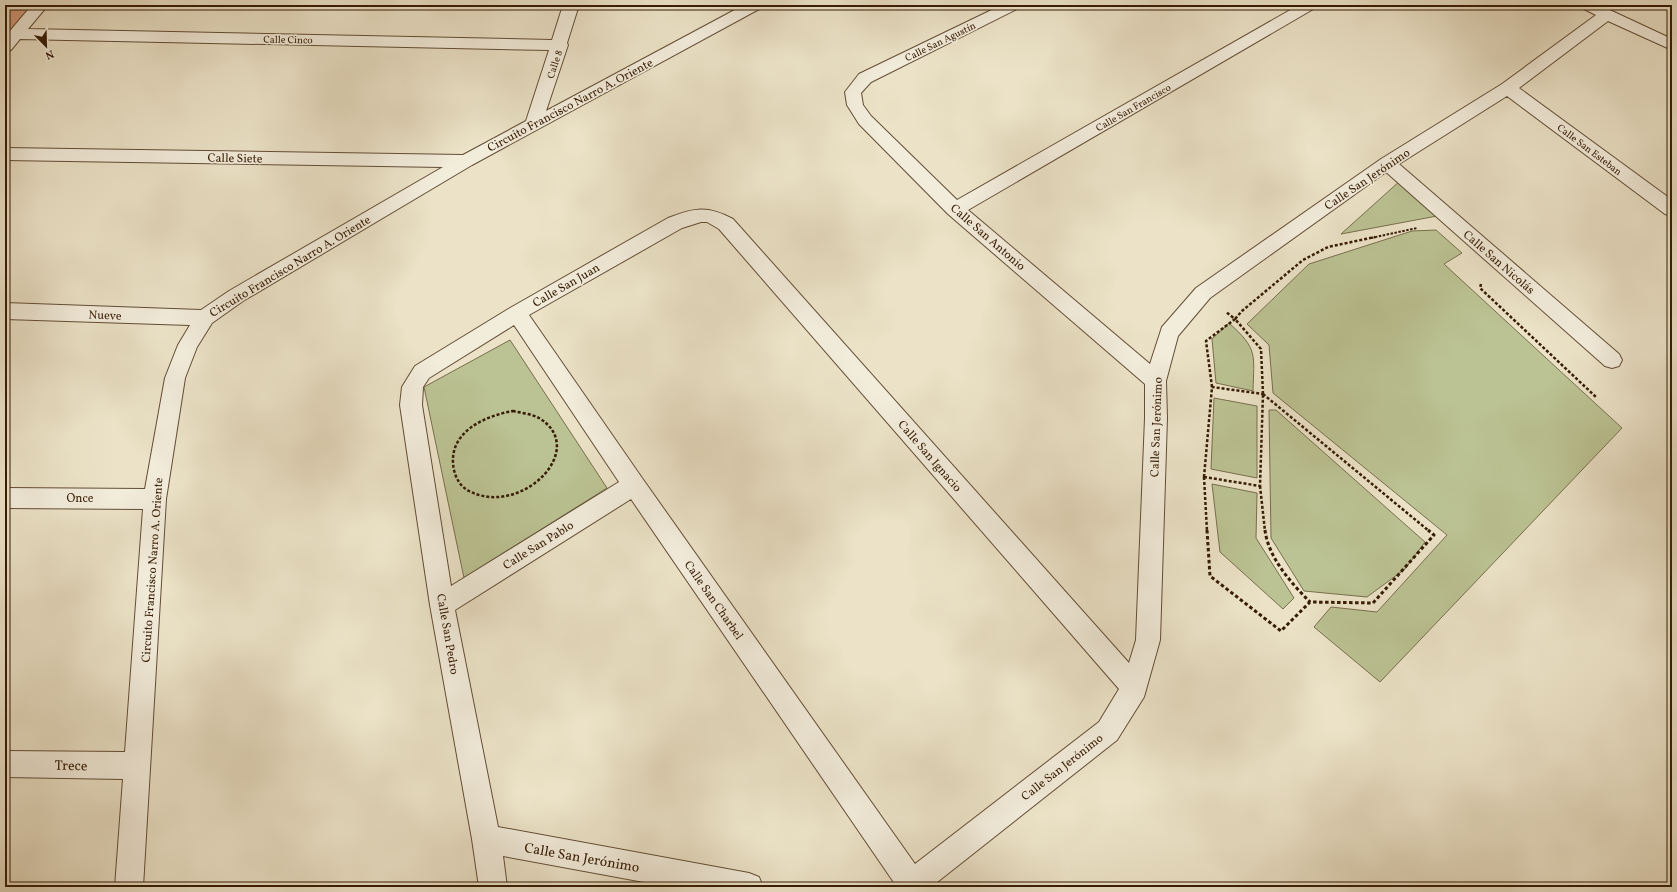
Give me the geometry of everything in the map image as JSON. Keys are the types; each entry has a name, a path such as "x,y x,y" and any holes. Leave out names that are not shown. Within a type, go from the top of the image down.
{"street":[{"path":"5,47 40,5"},
{"name":"Calle 8","path":"534,123 560,45 571,5"},
{"name":"Circuito Francisco Narro A. Oriente","path":"129,887 155,499 175,378 188,345 205,318 236,296 466,161 534,123 756,5"},
{"name":"Calle San Agustín","path":"865,78 1014,5"},
{"name":"Calle San Francisco","path":"955,209 1310,5"},
{"path":"1587,5 1672,45"},
{"name":"Calle San Jerónimo","path":"911,886 1108,731 1134,688 1148,640 1156,418 1155,381 1169,333 1203,293 1387,163 1508,88 1607,14"},
{"path":"1631,25 1647,40 1672,57"},
{"name":"Calle Cinco","path":"15,34 560,45"},
{"name":"Calle San Antonio","path":"865,78 852,92 855,105 865,120 955,209 1155,381"},
{"name":"Calle San Esteban","path":"1508,88 1672,210"},
{"name":"Calle Siete","path":"5,154 466,161"},
{"name":"Calle San Nicolás","path":"1387,163 1612,360"},
{"name":"Calle San Juan","path":"414,380 422,372 517,313 675,223 696,215 712,216 726,224"},
{"name":"Calle San Ignacio","path":"726,224 1134,688"},
{"name":"Nueve","path":"5,311 205,318"},
{"name":"Calle San Charbel","path":"517,313 911,886"},
{"name":"Calle San Pedro","path":"414,380 410,390 411,405 442,605 486,839 493,887"},
{"name":"Calle San Pablo","path":"442,605 634,485"},
{"name":"Once","path":"5,498 155,499"},
{"name":"Trece","path":"5,764 138,766"},
{"name":"Calle San Jerónimo","path":"486,839 749,887"}],"path":[{"path":"1310,602 1281,631 1210,576 1204,478 1212,387 1206,341 1235,320 1242,311 1303,260 1328,246 1417,228"},
{"path":"1481,282 1480,288 1596,397"},
{"path":"1212,387 1263,394 1434,535 1373,603 1310,602 1292,584 1266,543 1260,486 1263,394 1262,349 1235,320"},
{"path":"528,412 542,418 552,428 557,441 556,455 550,470 538,483 522,493 505,498 487,498 471,493 459,484 452,472 452,457 457,444 480,420 496,414 528,412"},
{"path":"1204,478 1260,486"}],"green space":[{"path":"1401,180 1437,216 1341,234"},
{"path":"1436,230 1462,253 1444,264 1622,428 1380,682 1314,627 1331,607 1377,612 1447,535 1273,393 1269,345 1247,324 1309,264 1412,231"},
{"path":"1229,323 1250,346 1254,368 1253,391 1216,383 1212,339"},
{"path":"510,340 607,488 464,578 424,387"},
{"path":"1214,398 1257,406 1257,478 1211,469"},
{"path":"1269,410 1276,410 1425,542 1405,569 1367,597 1304,591 1271,538"},
{"path":"1212,484 1257,493 1256,538 1294,598 1283,609 1220,552"}],"building":[{"path":"5,5 36,5 5,44"}]}
